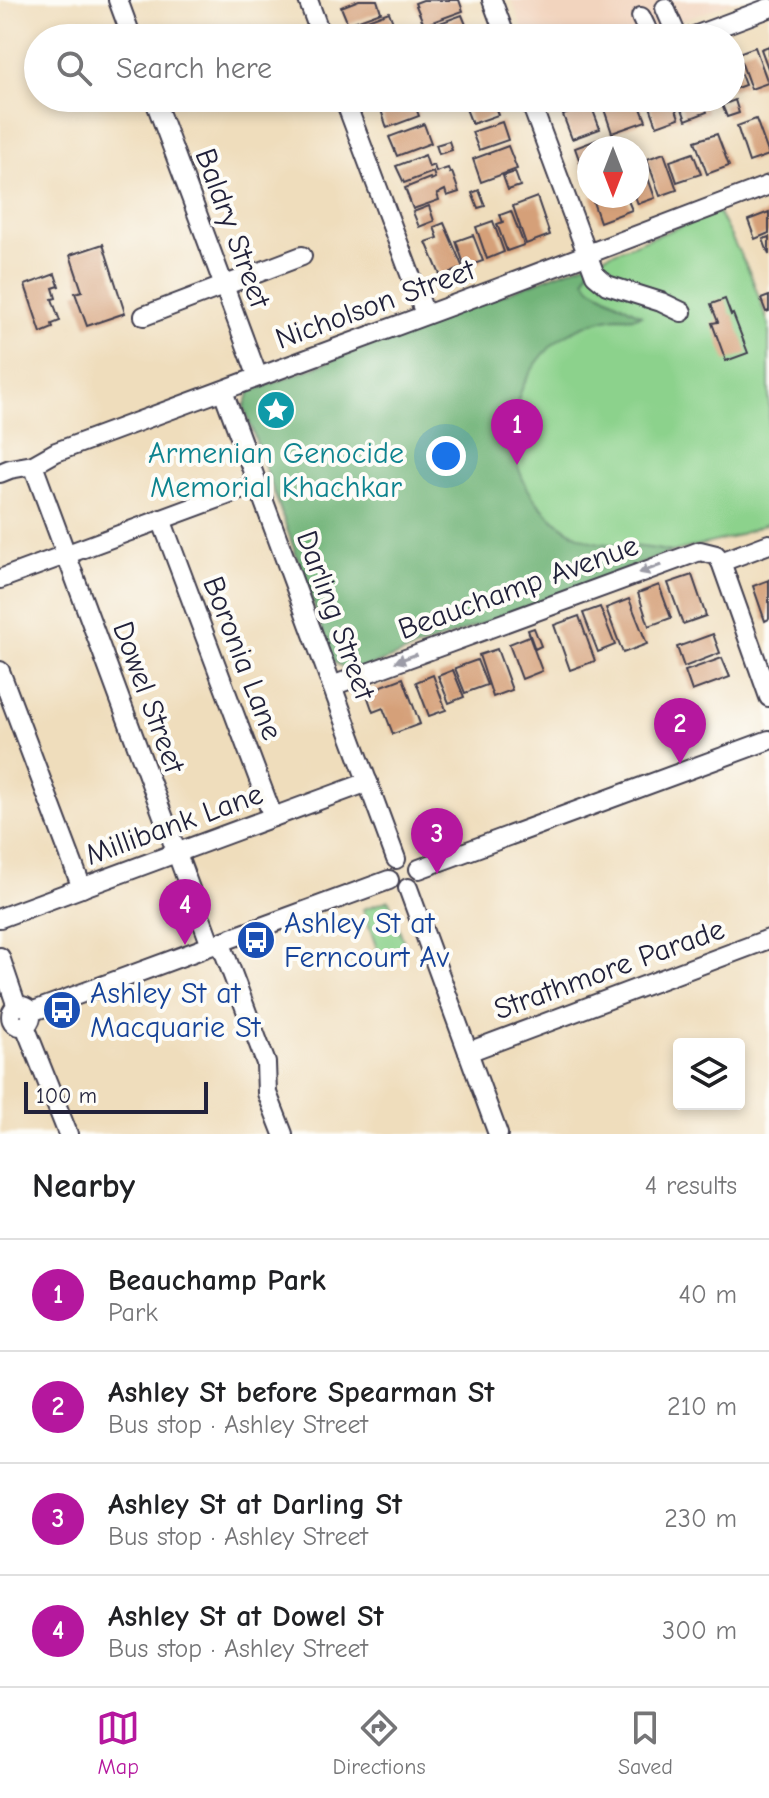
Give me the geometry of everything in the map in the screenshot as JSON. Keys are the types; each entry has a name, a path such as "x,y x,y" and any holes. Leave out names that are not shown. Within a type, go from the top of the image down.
{"street":[{"path":"118,0 127,24"},
{"path":"308,0 317,24"},
{"path":"492,0 501,24"},
{"path":"665,8 672,24"},
{"path":"726,24 769,8"},
{"path":"641,17 644,24"},
{"name":"Baldry Street","path":"159,112 258,377"},
{"path":"349,112 425,314"},
{"path":"535,112 595,275 607,285 682,312"},
{"name":"Nicholson Street","path":"0,473 33,465 56,452 769,185"},
{"path":"144,316 302,256"},
{"name":"Darling Street","path":"223,391 396,859"},
{"name":"Dowel Street","path":"33,465 209,940 223,949 266,1063 267,1093 283,1134"},
{"path":"0,579 257,484"},
{"name":"Boronia Lane","path":"161,519 273,817"},
{"path":"769,544 721,562 760,645 769,697"},
{"name":"Beauchamp Avenue","path":"332,686 692,553 709,552 721,562"},
{"path":"0,671 82,888"},
{"path":"419,869 769,740"},
{"name":"Millibank Lane","path":"0,918 368,782"},
{"path":"396,859 410,859 419,869 418,881 408,888 395,887 389,880 387,870 396,859"},
{"path":"17,1017 389,880"},
{"path":"408,888 498,1134"},
{"name":"Strathmore Parade","path":"468,1052 769,939"},
{"path":"0,957 17,1017 68,1134"}],"shaded area":[{"path":"512,0 738,0 672,24 521,24"}],"green space":[{"path":"718,212 750,273 769,325 769,523 730,538 672,552 334,662 244,407 250,392"},
{"path":"593,260 585,279 590,287 641,315 611,318 584,326 560,339 543,355 526,380 517,402 513,425 518,468 540,506 577,535 601,543 672,552 352,673 334,662 244,407 250,392"},
{"path":"389,900 407,951 381,960 363,909"}],"building":[{"path":"359,0 377,0 381,12 348,24 341,7"},
{"path":"423,0 459,0 463,11 424,24 415,3"},
{"path":"389,12 394,24 363,24"},
{"path":"462,15 466,24 437,24"},
{"path":"769,46 769,71 761,49"},
{"path":"755,47 768,83 751,89 745,72 745,51"},
{"path":"382,112 417,112 419,116 387,128"},
{"path":"467,112 497,112 498,115 472,124"},
{"path":"594,112 600,129 572,139 563,115"},
{"path":"605,112 642,112 646,121 612,133"},
{"path":"652,112 677,112 679,118 657,126"},
{"path":"683,112 707,112 686,120"},
{"path":"725,112 739,112 739,113 727,117"},
{"path":"756,119 769,155 749,162 737,126"},
{"path":"502,122 508,140 479,150 472,132"},
{"path":"424,124 431,143 397,156 389,137"},
{"path":"717,134 729,166 707,174 695,141"},
{"path":"449,141 452,150 439,154 436,145"},
{"path":"508,146 517,169 481,182 473,159"},
{"path":"664,153 677,190 660,196 649,158"},
{"path":"693,153 701,174 677,182 670,161"},
{"path":"425,155 429,167 434,165 436,172 448,168 452,172 459,192 447,196 445,190 437,194 439,200 413,209 405,188 435,178 433,172 404,183 396,166"},
{"path":"515,172 520,186 508,190 503,176"},
{"path":"649,181 655,198 649,200"},
{"path":"479,190 485,206 478,208 472,193"},
{"path":"537,197 550,235 526,244 513,206"},
{"path":"429,206 434,221 419,227 413,212"},
{"path":"595,208 632,210 600,222"},
{"path":"511,211 524,245 507,251 497,224 503,222 500,215"},
{"path":"769,212 769,233 755,239 748,220"},
{"path":"493,221 504,252 487,259 476,227"},
{"path":"444,223 463,268 441,277 426,242 438,238 434,227"},
{"path":"473,235 483,261 465,267 456,241"},
{"path":"769,237 769,255 763,239"},
{"path":"103,244 125,313 87,326 75,293 82,291 70,255"},
{"path":"55,274 59,286 53,288 56,298 52,299 60,321 41,333 25,285"},
{"path":"769,296 769,311 766,312 761,299"},
{"path":"725,299 748,353 726,361 712,323 718,322 711,304"},
{"path":"692,575 706,616 683,624 668,583"},
{"path":"769,580 769,619 765,621 753,586"},
{"path":"659,585 671,618 649,626 638,593"},
{"path":"629,599 647,644 623,653 606,608"},
{"path":"600,607 615,645 598,652 583,613"},
{"path":"579,616 595,661 570,670 554,625"},
{"path":"534,628 541,646 535,649 528,630"},
{"path":"713,634 720,653 684,667 677,647"},
{"path":"529,636 542,671 522,679 509,644"},
{"path":"497,649 512,690 493,697 479,655"},
{"path":"722,658 730,677 692,691 685,671"},
{"path":"477,660 487,685 465,693 455,668"},
{"path":"453,670 464,697 449,703 438,676"},
{"path":"433,675 446,710 429,716 416,682"},
{"path":"403,678 420,724 393,734 383,708 373,712 366,692"}],"place":[{"name":"Armenian Genocide Memorial Khachkar","path":"276,410"},
{"name":"Beauchamp Park","path":"517,465"},
{"name":"Ashley St before Spearman St","path":"680,764"},
{"name":"Ashley St at Darling St","path":"437,874"},
{"name":"Ashley St at Ferncourt Av","path":"256,940"},
{"name":"Ashley St at Dowel St","path":"185,945"},
{"name":"Ashley St at Macquarie St","path":"62,1010"}]}
